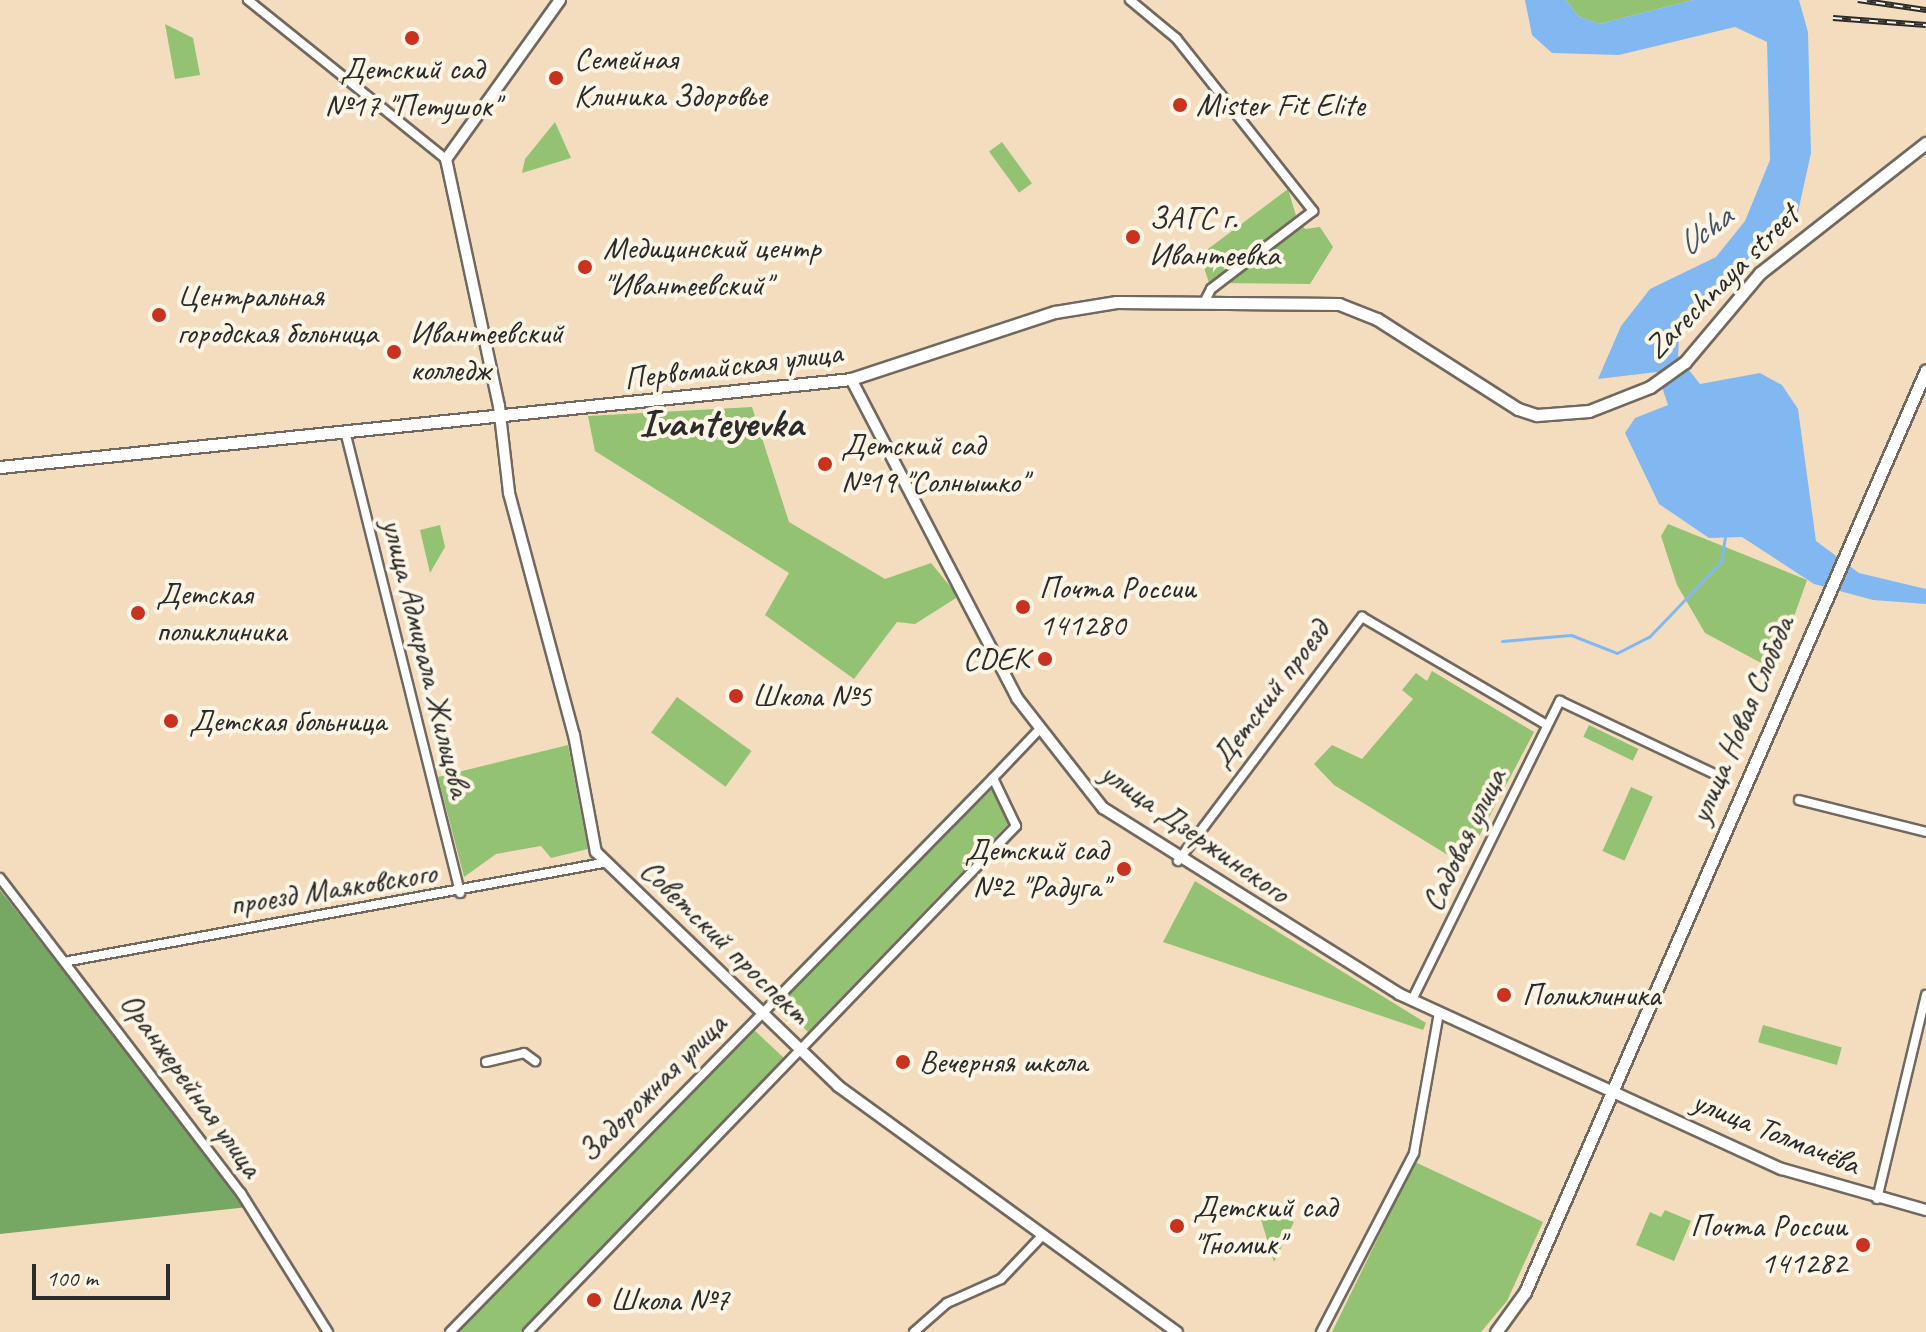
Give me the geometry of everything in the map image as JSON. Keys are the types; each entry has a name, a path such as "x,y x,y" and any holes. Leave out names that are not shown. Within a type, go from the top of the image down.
{"main road":[{"name":"Zarechnaya street","path":"1537,415 1589,411 1650,387 1685,362 1760,273 1926,143"},
{"name":"Первомайская улица","path":"0,467 499,420 851,379 1080,305 1205,301 1358,308 1537,415"},
{"name":"улица Новая Слобода","path":"1496,1332 1525,1292 1850,534 1926,370"}],"street":[{"path":"248,0 446,159 560,0"},
{"path":"1130,0 1167,27 1313,211 1205,301"},
{"name":"Советский проспект","path":"446,159 499,420 509,493 603,863 838,1086 1177,1332"},
{"name":"улица Дзержинского","path":"851,379 1037,732 1087,796 1178,861 1412,1000 1612,1092"},
{"name":"улица Адмирала Жильцова","path":"346,435 460,893"},
{"name":"Детский проезд","path":"1178,861 1362,617 1547,725"},
{"name":"Садовая улица","path":"1412,1000 1560,701 1719,776"},
{"name":"Задорожная улица","path":"450,1332 1037,732"},
{"path":"528,1332 1016,826 993,778"},
{"path":"1799,800 1926,832"},
{"name":"проезд Маяковского","path":"69,961 460,893 603,863"},
{"name":"Оранжерейная улица","path":"0,878 69,961 247,1201 328,1332"},
{"path":"1877,1199 1926,995"},
{"path":"1321,1332 1414,1153 1439,1013"},
{"path":"486,1062 524,1053 535,1061"},
{"name":"улица Толмачёва","path":"1612,1092 1782,1169 1877,1199 1926,1210"},
{"path":"914,1332 947,1303 1001,1279 1042,1236"}],"green space":[{"path":"1566,0 1693,0 1599,24 1578,16"},
{"path":"165,24 193,38 200,75 175,79"},
{"path":"555,122 571,158 522,173 525,159"},
{"path":"1002,142 1032,183 1019,193 989,151"},
{"path":"1288,189 1297,219 1305,229 1320,227 1333,247 1310,284 1209,283 1200,255"},
{"path":"752,407 789,522 885,579 931,563 954,591 956,598 915,624 897,622 854,679 765,615 789,573 595,451 588,416"},
{"path":"1668,524 1807,580 1786,639 1763,664 1705,633 1677,585 1661,536"},
{"path":"440,525 445,547 430,573 420,530"},
{"path":"1432,671 1534,732 1464,865 1334,785 1314,764 1332,745 1362,759 1413,699 1402,690 1416,673 1427,681"},
{"path":"677,697 751,751 726,787 651,733"},
{"path":"1589,725 1638,749 1633,761 1583,737"},
{"path":"568,745 588,849 551,858 541,846 496,854 464,877 438,777"},
{"path":"994,787 1009,823 808,1032 779,1003"},
{"path":"1631,787 1653,797 1624,861 1603,851"},
{"path":"1195,881 1426,1023 1423,1030 1163,942"},
{"path":"0,890 248,1207 0,1234"},
{"path":"1763,1025 1842,1048 1837,1065 1758,1042"},
{"path":"753,1029 784,1058 529,1332 450,1332 624,1147"},
{"path":"1415,1162 1543,1222 1507,1301 1481,1332 1332,1332"},
{"path":"1256,1203 1294,1222 1274,1262"},
{"path":"1665,1210 1691,1221 1674,1261 1636,1245 1650,1212 1661,1217"}],"water":[{"path":"1525,0 1566,0 1578,16 1599,24 1693,0 1799,0 1808,32 1811,153 1798,212 1770,246 1695,302 1680,325 1678,356 1700,384 1760,373 1782,385 1798,409 1816,541 1859,573 1926,589 1926,604 1873,600 1814,584 1742,537 1709,538 1659,504 1625,433 1635,418 1668,405 1657,372 1598,379 1621,326 1650,289 1716,257 1745,221 1770,160 1767,42 1735,27 1619,55 1552,53 1532,35"}],"waterway":[{"path":"1502,641 1571,635 1617,653 1649,637 1721,562 1725,537"}],"railway":[{"path":"1858,0 1926,10"},
{"path":"1833,18 1926,25"}],"place":[{"name":"Детский сад №17 \"Петушок\"","path":"412,38"},
{"name":"Семейная Клиника Здоровье","path":"556,78"},
{"name":"Mister Fit Elite","path":"1180,105"},
{"name":"ЗАГС г. Ивантеевка","path":"1133,237"},
{"name":"Медицинский центр \"Ивантеевский\"","path":"585,267"},
{"name":"Центральная городская больница","path":"159,315"},
{"name":"Ивантеевский колледж","path":"394,352"},
{"name":"Детский сад №19 \"Солнышко\"","path":"825,464"},
{"name":"Почта России 141280","path":"1023,607"},
{"name":"Детская поликлиника","path":"138,613"},
{"name":"CDEK","path":"1045,659"},
{"name":"Школа №5","path":"736,696"},
{"name":"Детская больница","path":"171,721"},
{"name":"Детский сад №2 \"Радуга\"","path":"1124,869"},
{"name":"Поликлиника","path":"1504,995"},
{"name":"Вечерняя школа","path":"903,1062"},
{"name":"Детский сад \"Гномик\"","path":"1177,1226"},
{"name":"Почта России 141282","path":"1863,1245"},
{"name":"Школа №7","path":"594,1300"}],"district":[{"name":"Ivanteyevka","path":"721,423"}],"water label":[{"name":"Ucha","path":"1704,230"}]}
